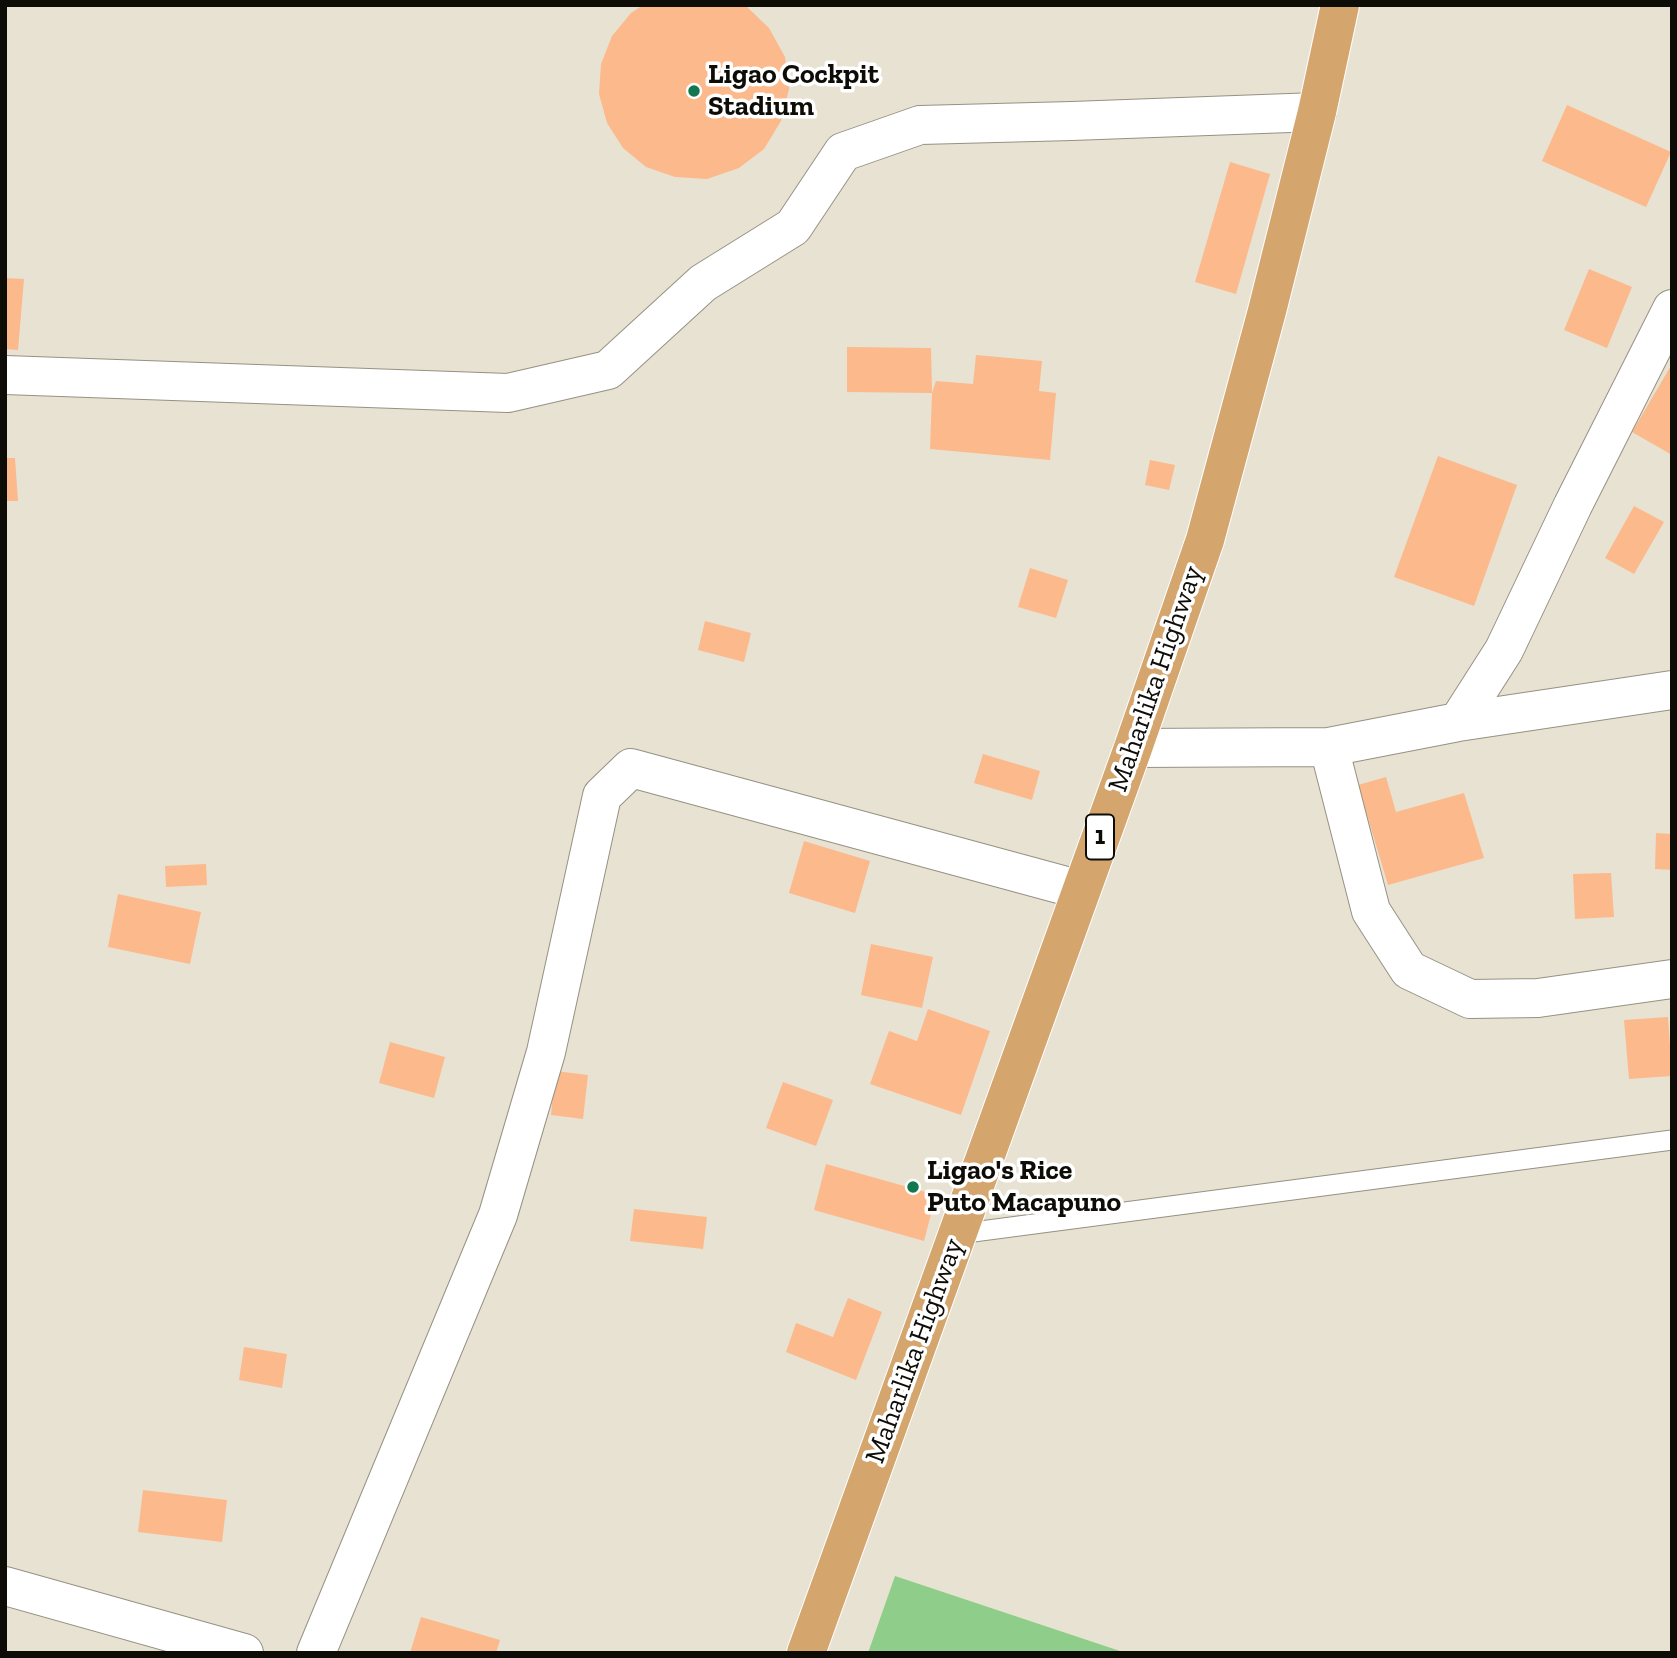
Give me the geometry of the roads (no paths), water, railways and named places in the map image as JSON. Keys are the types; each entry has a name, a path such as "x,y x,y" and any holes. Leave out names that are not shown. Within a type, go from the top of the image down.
{"highway":[{"name":"Maharlika Highway","path":"806,1653 1133,748 1205,540 1267,311 1317,112 1340,5"}],"street":[{"path":"5,376 508,393 608,370 704,283 793,227 843,152 920,125 1317,112"},
{"path":"1458,722 1504,650 1573,505 1672,309"},
{"path":"1133,748 1329,747 1458,722 1672,690"},
{"path":"1329,747 1371,911 1409,970 1470,999 1538,998 1672,979"},
{"path":"316,1653 498,1216 546,1052 602,796 631,768 1081,890"},
{"path":"5,1586 244,1653"}],"lane":[{"path":"958,1234 1672,1140"}],"place":[{"name":"Ligao Cockpit Stadium","path":"694,91"},
{"name":"Ligao's Rice Puto Macapuno","path":"913,1187"}]}
